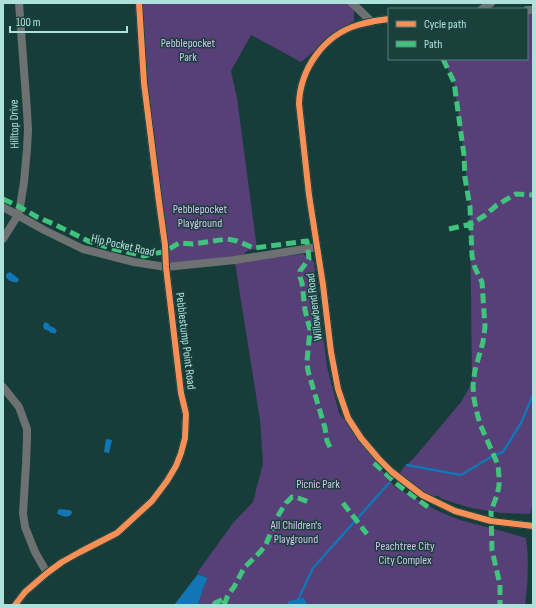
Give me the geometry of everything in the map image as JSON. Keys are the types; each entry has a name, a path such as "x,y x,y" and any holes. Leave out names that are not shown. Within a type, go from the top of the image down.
{"street":[{"name":"Hilltop Drive","path":"3,239 18,215 24,182 27,149 28,130 18,3"},
{"name":"Pebblestump Point Road","path":"15,605 25,592 47,572 84,550 117,533 136,517 152,501 167,481 176,466 185,438 186,414 181,388 166,267 165,245 158,202 144,83 139,3"},
{"path":"352,3 372,22"},
{"name":"Willowbend Road","path":"388,19 348,28 329,41 322,47 306,71 300,90 299,104 310,195 331,352 338,389 348,418 360,436 392,472 422,495 455,511 487,520 533,526"},
{"name":"Hip Pocket Road","path":"3,207 44,230 84,249 134,262 166,267 235,260 317,247"},
{"path":"3,387 19,407 27,429 23,513 25,527 35,552 47,572"}],"green space":[{"path":"139,3 347,3 354,10 354,21 336,32 301,62 251,35 231,71 237,98 257,249 248,250 236,262 303,254 311,259 314,263 327,367 339,413 395,487 438,511 460,520 526,538 528,572 525,605 198,605 208,578 197,573 233,523 253,502 263,463 260,420 235,263 166,267"},
{"path":"528,10 533,10 533,503 530,514 501,513 471,508 442,499 438,496 422,495 398,476 403,468 414,458 461,402 472,383 470,207 454,82 443,60 528,60"}],"water":[{"path":"10,272 19,279 18,282 8,280 6,274"},
{"path":"45,322 57,330 55,334 44,329 43,325"},
{"path":"106,439 112,440 109,453 104,452"},
{"path":"59,509 70,510 72,512 70,516 63,516 57,513"},
{"path":"198,574 208,578 198,605 174,605"},
{"path":"304,598 307,605 286,605 289,601"}],"waterway":[{"path":"407,465 461,475 491,457 503,452 521,423 533,395"},
{"path":"298,600 313,568 389,483"}],"marked path":[{"path":"443,60 454,82 464,155 465,178 470,207 472,256 475,268 482,282 485,327 473,385 474,399 480,424 498,465 499,486 491,511 492,550 500,585 500,605"},
{"path":"449,229 471,224 484,216 497,205 516,194 533,195"},
{"path":"3,199 88,241 144,256 166,251 179,243 193,244 227,239 237,241 254,248 307,241 309,259 300,271 300,277 305,310 310,330 307,361 308,371 325,428 327,441 332,451"},
{"path":"374,463 398,485 428,507"},
{"path":"224,605 228,595 244,568 266,544 279,514 286,503 292,497 309,502"},
{"path":"343,503 367,534"},
{"path":"214,605 215,603 226,598"}],"cycle path":[{"path":"15,605 25,592 47,573 62,562 117,533 152,501 176,466 185,438 186,414 181,393 166,267 165,245 144,83 139,3"},
{"path":"388,19 358,25 346,30 325,45 309,66 300,91 299,104 309,195 323,285 331,352 338,389 348,418 361,438 392,472 422,495 455,511 491,521 533,526"}],"park label":[{"name":"Pebblepocket Park","path":"188,50"},
{"name":"Pebblepocket Playground","path":"200,216"},
{"name":"Picnic Park","path":"318,484"},
{"name":"All Children's Playground","path":"296,532"},
{"name":"Peachtree City City Complex","path":"405,553"}]}
